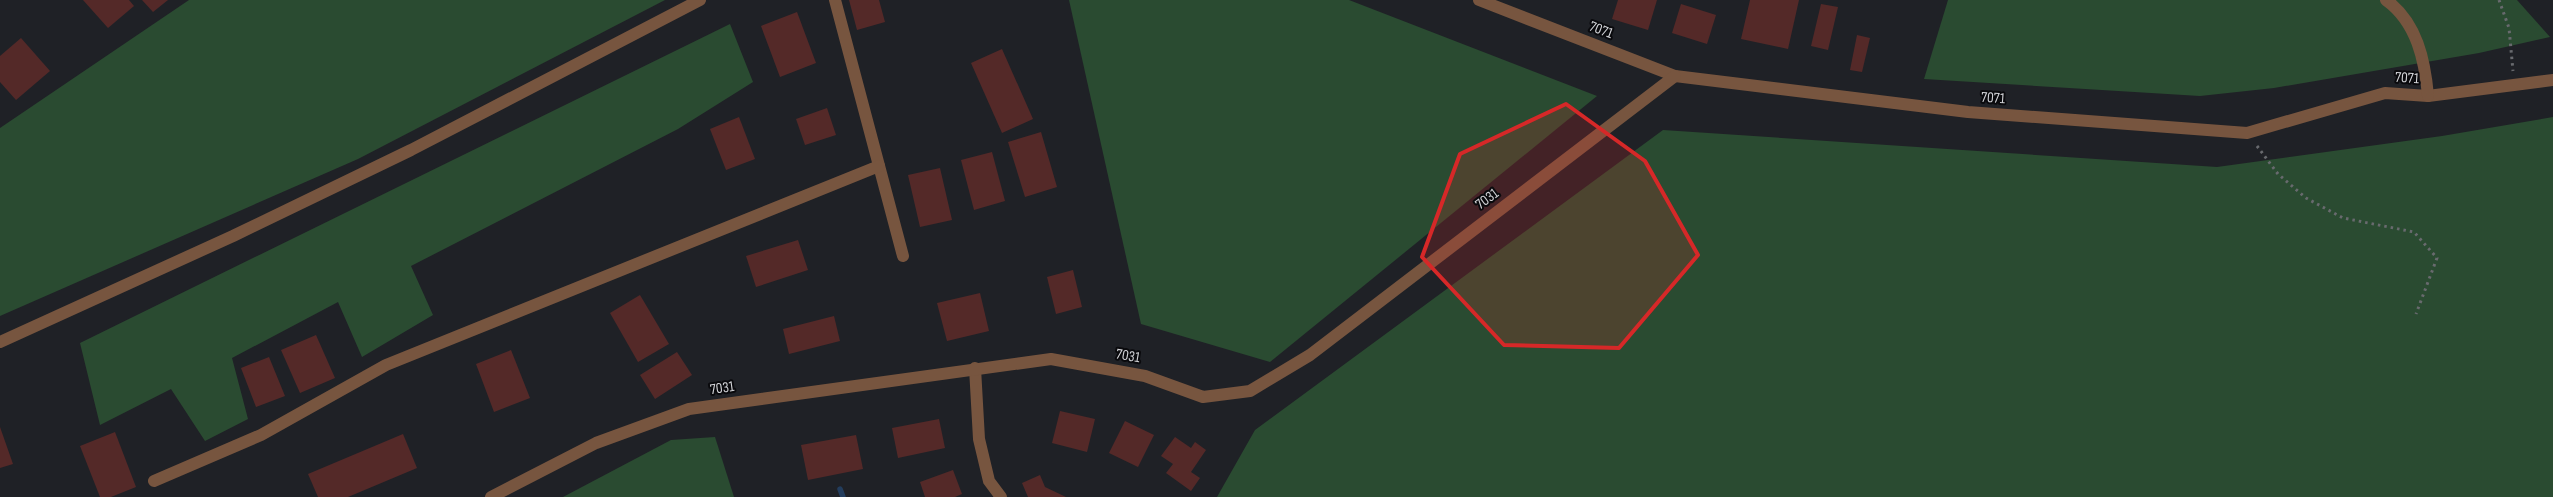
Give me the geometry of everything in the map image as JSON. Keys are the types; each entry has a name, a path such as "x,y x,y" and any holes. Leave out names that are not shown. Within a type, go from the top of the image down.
{"street":[{"path":"0,342 233,236 411,150 700,0"},
{"path":"835,0 903,256"},
{"name":"7071","path":"1479,0 1675,76 1968,112 2247,133 2386,93 2428,96 2553,80"},
{"path":"2386,0 2396,7 2419,44 2425,68 2428,96"},
{"name":"7031","path":"491,497 596,443 689,409 975,368 1051,359 1145,376 1202,397 1250,391 1310,355 1675,76"},
{"path":"154,481 261,435 386,365 879,166"},
{"path":"975,368 979,439 990,480 1001,497"}],"path":[{"path":"2500,0 2509,28 2514,84"},
{"path":"2247,133 2278,174 2306,198 2343,218 2414,232 2437,258 2416,314"}],"highlighted area":[{"path":"1566,104 1645,161 1698,255 1619,348 1504,345 1422,257 1460,154"}],"green space":[{"path":"189,0 665,0 358,159 0,316 0,128"},
{"path":"1069,0 1349,0 1597,96 1270,362 1141,324"},
{"path":"1948,0 2517,0 2550,37 2479,53 2274,88 2200,96 1924,79"},
{"path":"730,24 753,82 678,129 411,266 433,315 362,357 338,302 232,358 248,419 205,441 171,389 100,425 80,343"},
{"path":"2553,117 2553,497 1217,497 1255,430 1663,130 2217,167 2442,136"},
{"path":"715,437 734,497 563,497 671,440"}],"building":[{"path":"83,0 129,0 134,6 108,28"},
{"path":"142,0 168,0 153,12"},
{"path":"849,0 879,0 885,22 857,30"},
{"path":"1618,0 1657,0 1648,30 1612,19"},
{"path":"1750,0 1799,0 1788,49 1741,39"},
{"path":"1681,4 1716,15 1707,44 1672,33"},
{"path":"1821,4 1838,7 1828,50 1811,46"},
{"path":"797,12 816,63 780,77 761,26"},
{"path":"1857,35 1870,38 1862,72 1850,70"},
{"path":"21,38 50,71 16,100 0,82 0,56"},
{"path":"1002,49 1033,119 1002,133 971,63"},
{"path":"827,108 836,135 805,145 796,119"},
{"path":"739,117 755,159 726,170 710,129"},
{"path":"1041,132 1057,187 1025,197 1008,142"},
{"path":"992,152 1005,201 974,210 961,160"},
{"path":"940,168 952,220 920,227 908,175"},
{"path":"798,240 808,270 756,287 746,256"},
{"path":"1073,270 1082,307 1056,314 1047,277"},
{"path":"980,293 989,331 947,341 937,303"},
{"path":"640,295 669,344 638,362 610,313"},
{"path":"834,316 840,341 789,354 783,329"},
{"path":"316,335 335,378 300,393 281,350"},
{"path":"511,350 530,398 494,412 476,364"},
{"path":"677,352 692,375 655,399 640,375"},
{"path":"269,357 285,396 256,407 241,368"},
{"path":"1060,411 1095,419 1087,452 1052,443"},
{"path":"939,419 945,448 898,458 892,428"},
{"path":"1125,421 1154,435 1138,467 1109,453"},
{"path":"0,427 13,464 0,468"},
{"path":"115,432 136,487 111,497 100,497 80,446"},
{"path":"403,434 417,468 348,497 318,497 308,474"},
{"path":"856,435 863,469 808,480 801,445"},
{"path":"1175,437 1191,448 1195,442 1206,450 1191,472 1200,478 1191,491 1166,473 1173,464 1161,456"},
{"path":"953,470 962,494 955,497 925,497 920,482"},
{"path":"1040,475 1045,487 1066,497 1028,497 1022,483"}],"waterway":[{"path":"840,489 843,497"}]}
